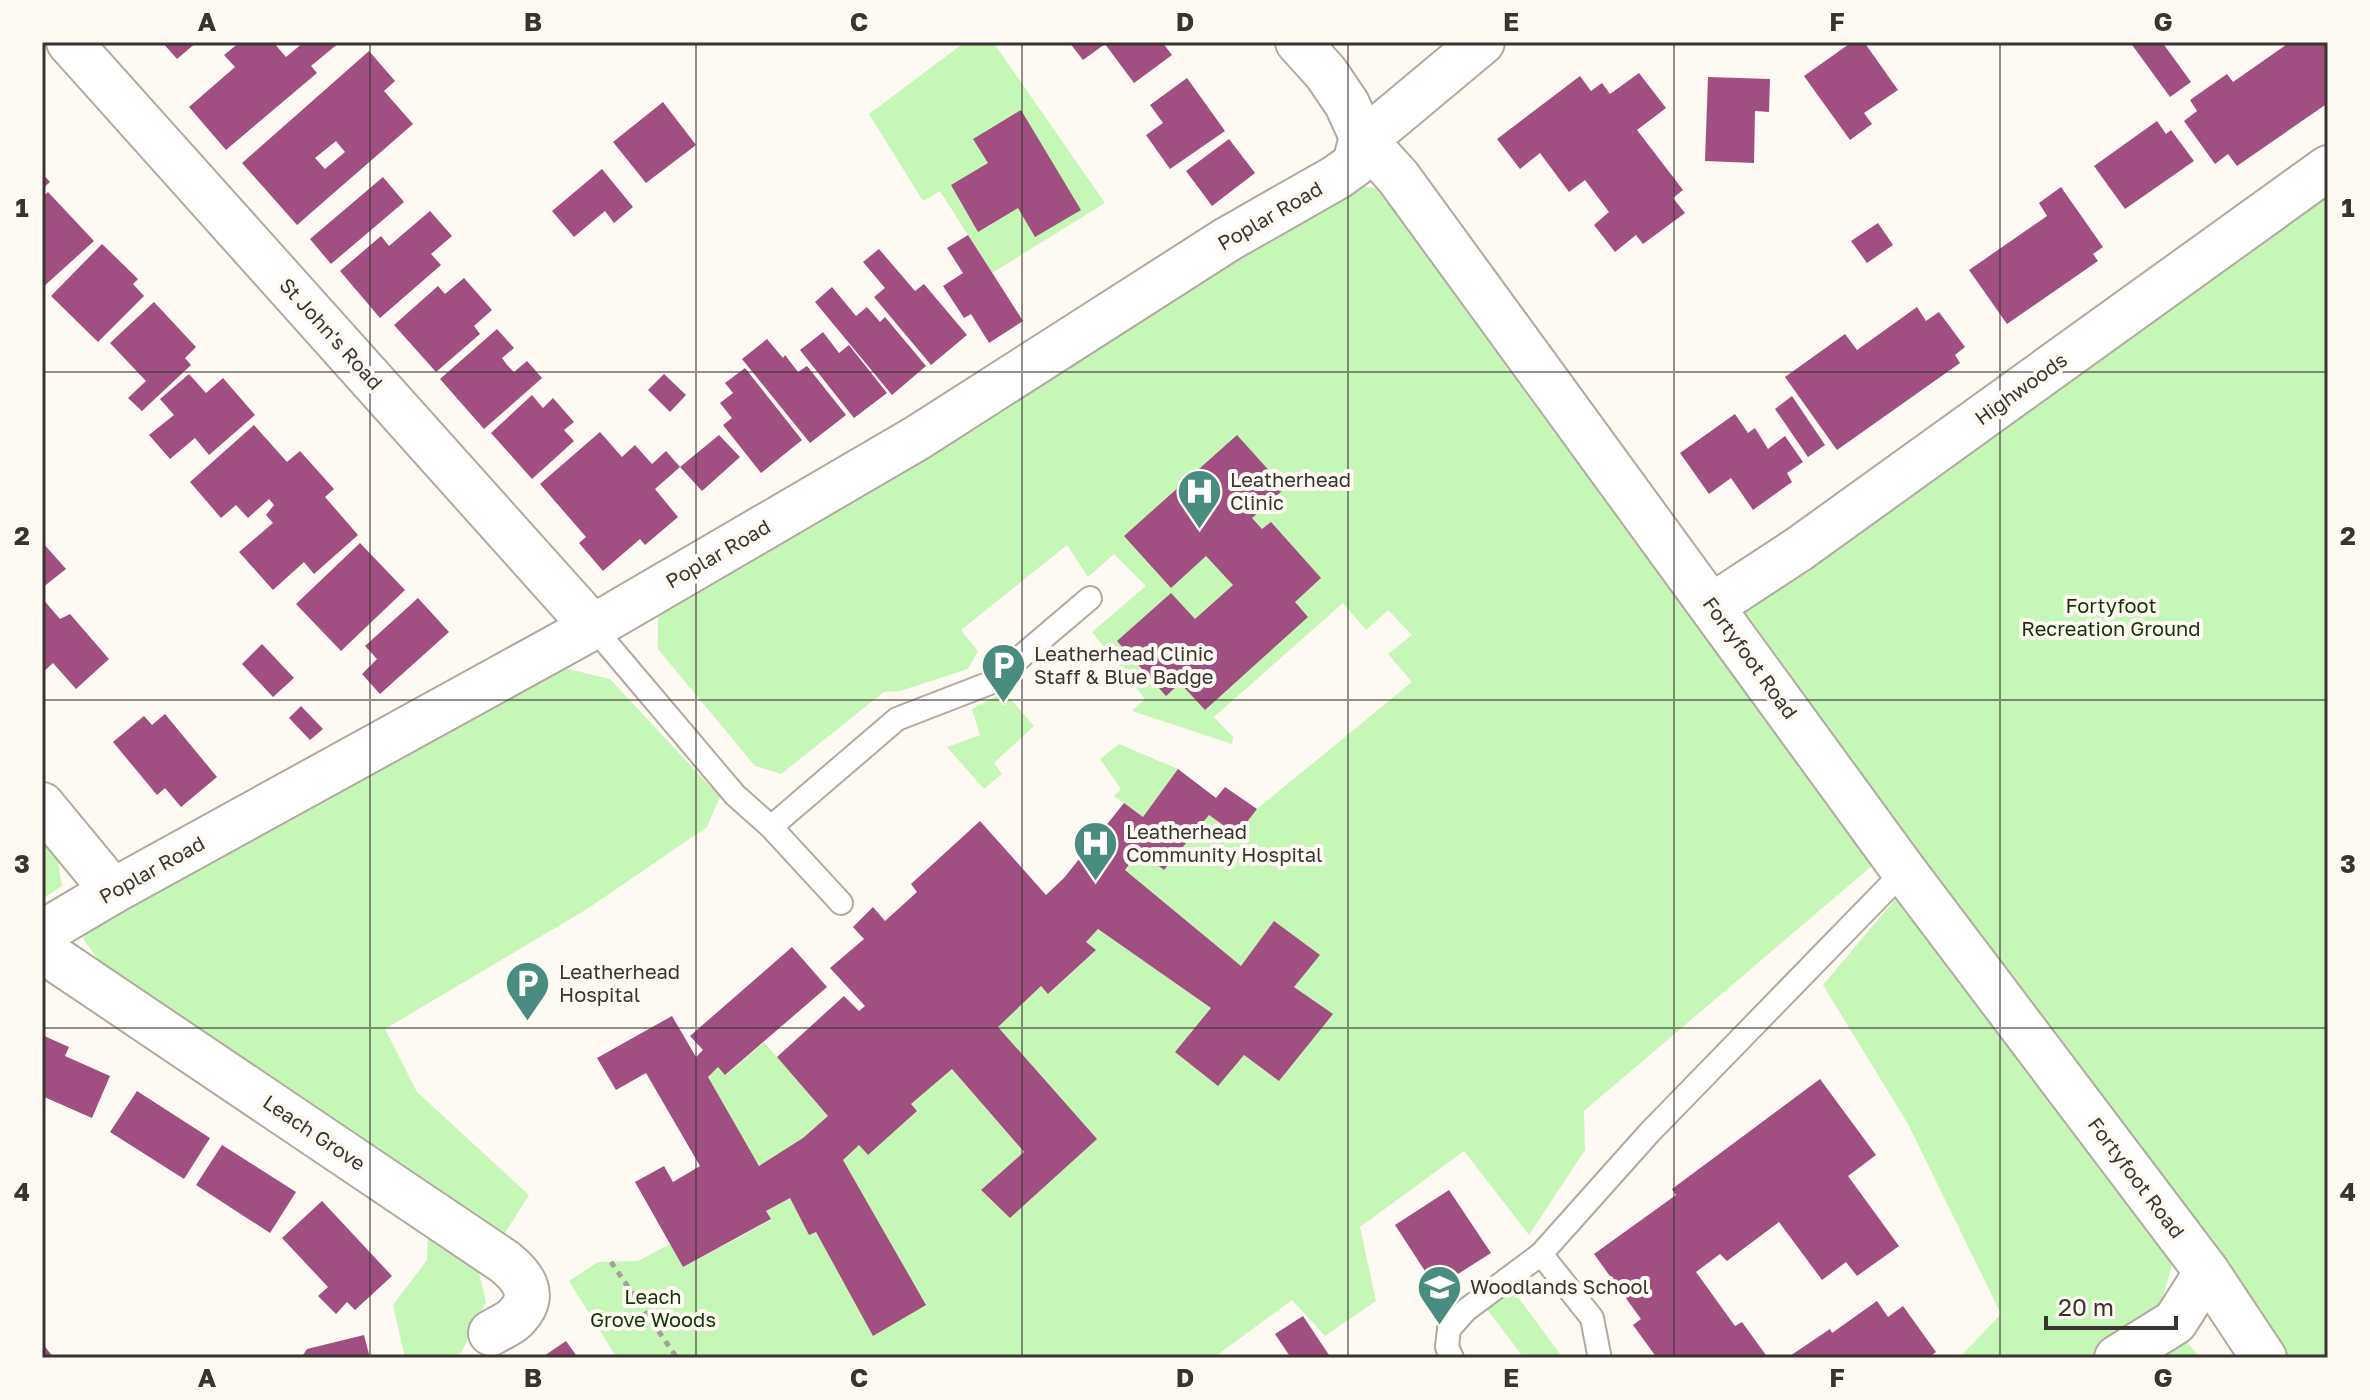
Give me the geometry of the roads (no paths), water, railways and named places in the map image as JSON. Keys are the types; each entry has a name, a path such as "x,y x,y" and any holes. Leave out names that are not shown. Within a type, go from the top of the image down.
{"street":[{"name":"St John's Road","path":"69,42 593,627"},
{"name":"Fortyfoot Road","path":"1298,42 1326,73 1347,104 1362,137 1398,177 1904,871 2207,1272 2264,1358"},
{"path":"1362,137 1385,123 1482,42"},
{"name":"Poplar Road","path":"42,933 593,627 917,438 1228,239 1337,177 1355,164 1362,137"},
{"name":"Highwoods","path":"1712,606 1799,549 2328,168"},
{"path":"42,805 113,891"},
{"name":"Leach Grove","path":"42,950 523,1277 527,1297 518,1316 491,1333"},
{"path":"2117,1358 2175,1322 2207,1272"}],"lane":[{"path":"771,827 897,719 990,683 1090,598"},
{"path":"593,627 735,795 771,827 841,903"},
{"path":"1452,1358 1447,1347 1449,1329 1466,1310 1541,1254 1650,1132 1904,871"},
{"path":"1541,1254 1592,1318 1599,1354"}],"place":[{"name":"Leatherhead Clinic","path":"1199,531"},
{"name":"Leatherhead Clinic Staff & Blue Badge","path":"1003,705"},
{"name":"Leatherhead Community Hospital","path":"1095,883"},
{"name":"Leatherhead Hospital","path":"528,1022"},
{"name":"Woodlands School","path":"1439,1326"}],"park label":[{"name":"Fortyfoot Recreation Ground","path":"2111,618"},
{"name":"Leach Grove Woods","path":"653,1308"}]}
